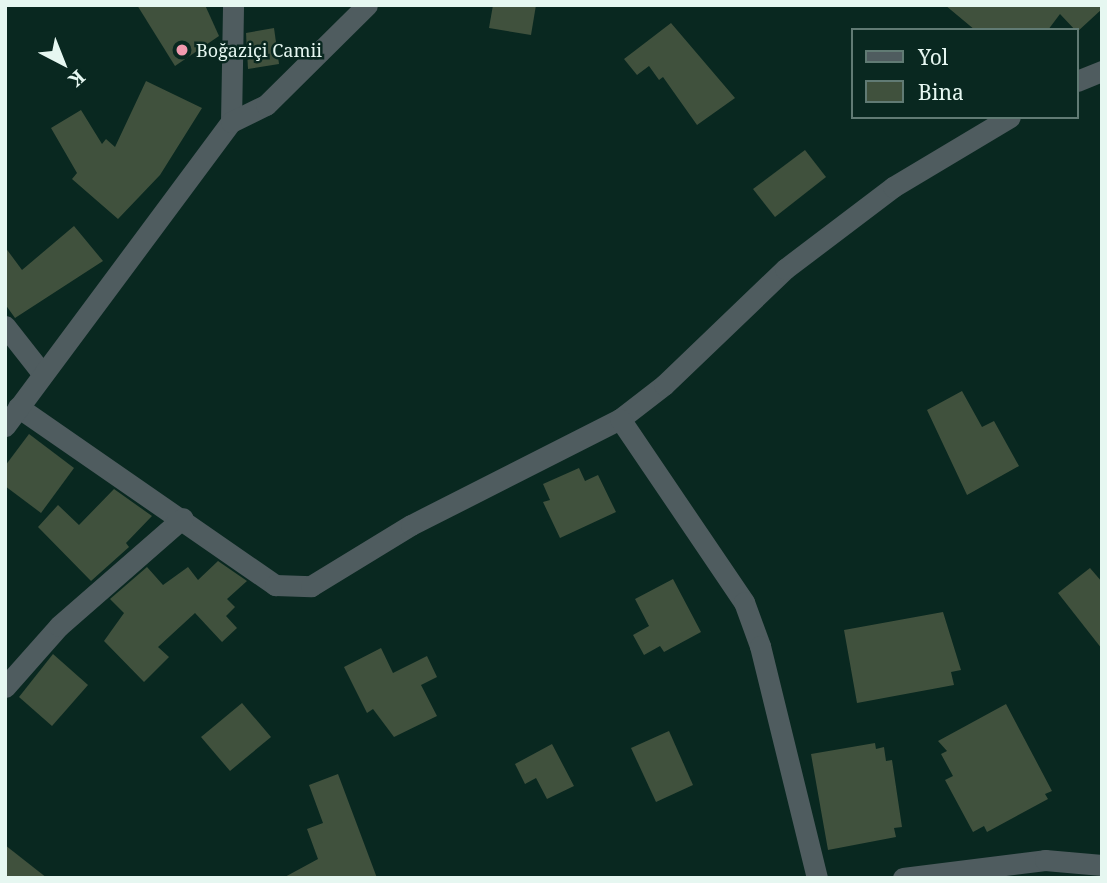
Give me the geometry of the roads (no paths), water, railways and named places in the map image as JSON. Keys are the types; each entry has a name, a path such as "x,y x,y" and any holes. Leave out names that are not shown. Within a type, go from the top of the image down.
{"street":[{"path":"231,122 233,5"},
{"path":"5,426 231,122 266,105 367,5"},
{"path":"1079,80 1102,71"},
{"path":"18,408 183,519 275,585 311,586 411,524 620,419 664,385 785,269 893,187 1007,119"},
{"path":"5,326 42,373"},
{"path":"620,419 744,602 761,646 817,878"},
{"path":"5,687 59,626 183,519"},
{"path":"903,878 1045,860 1102,865"}],"place":[{"name":"Boğaziçi Camii","path":"182,50"}]}
